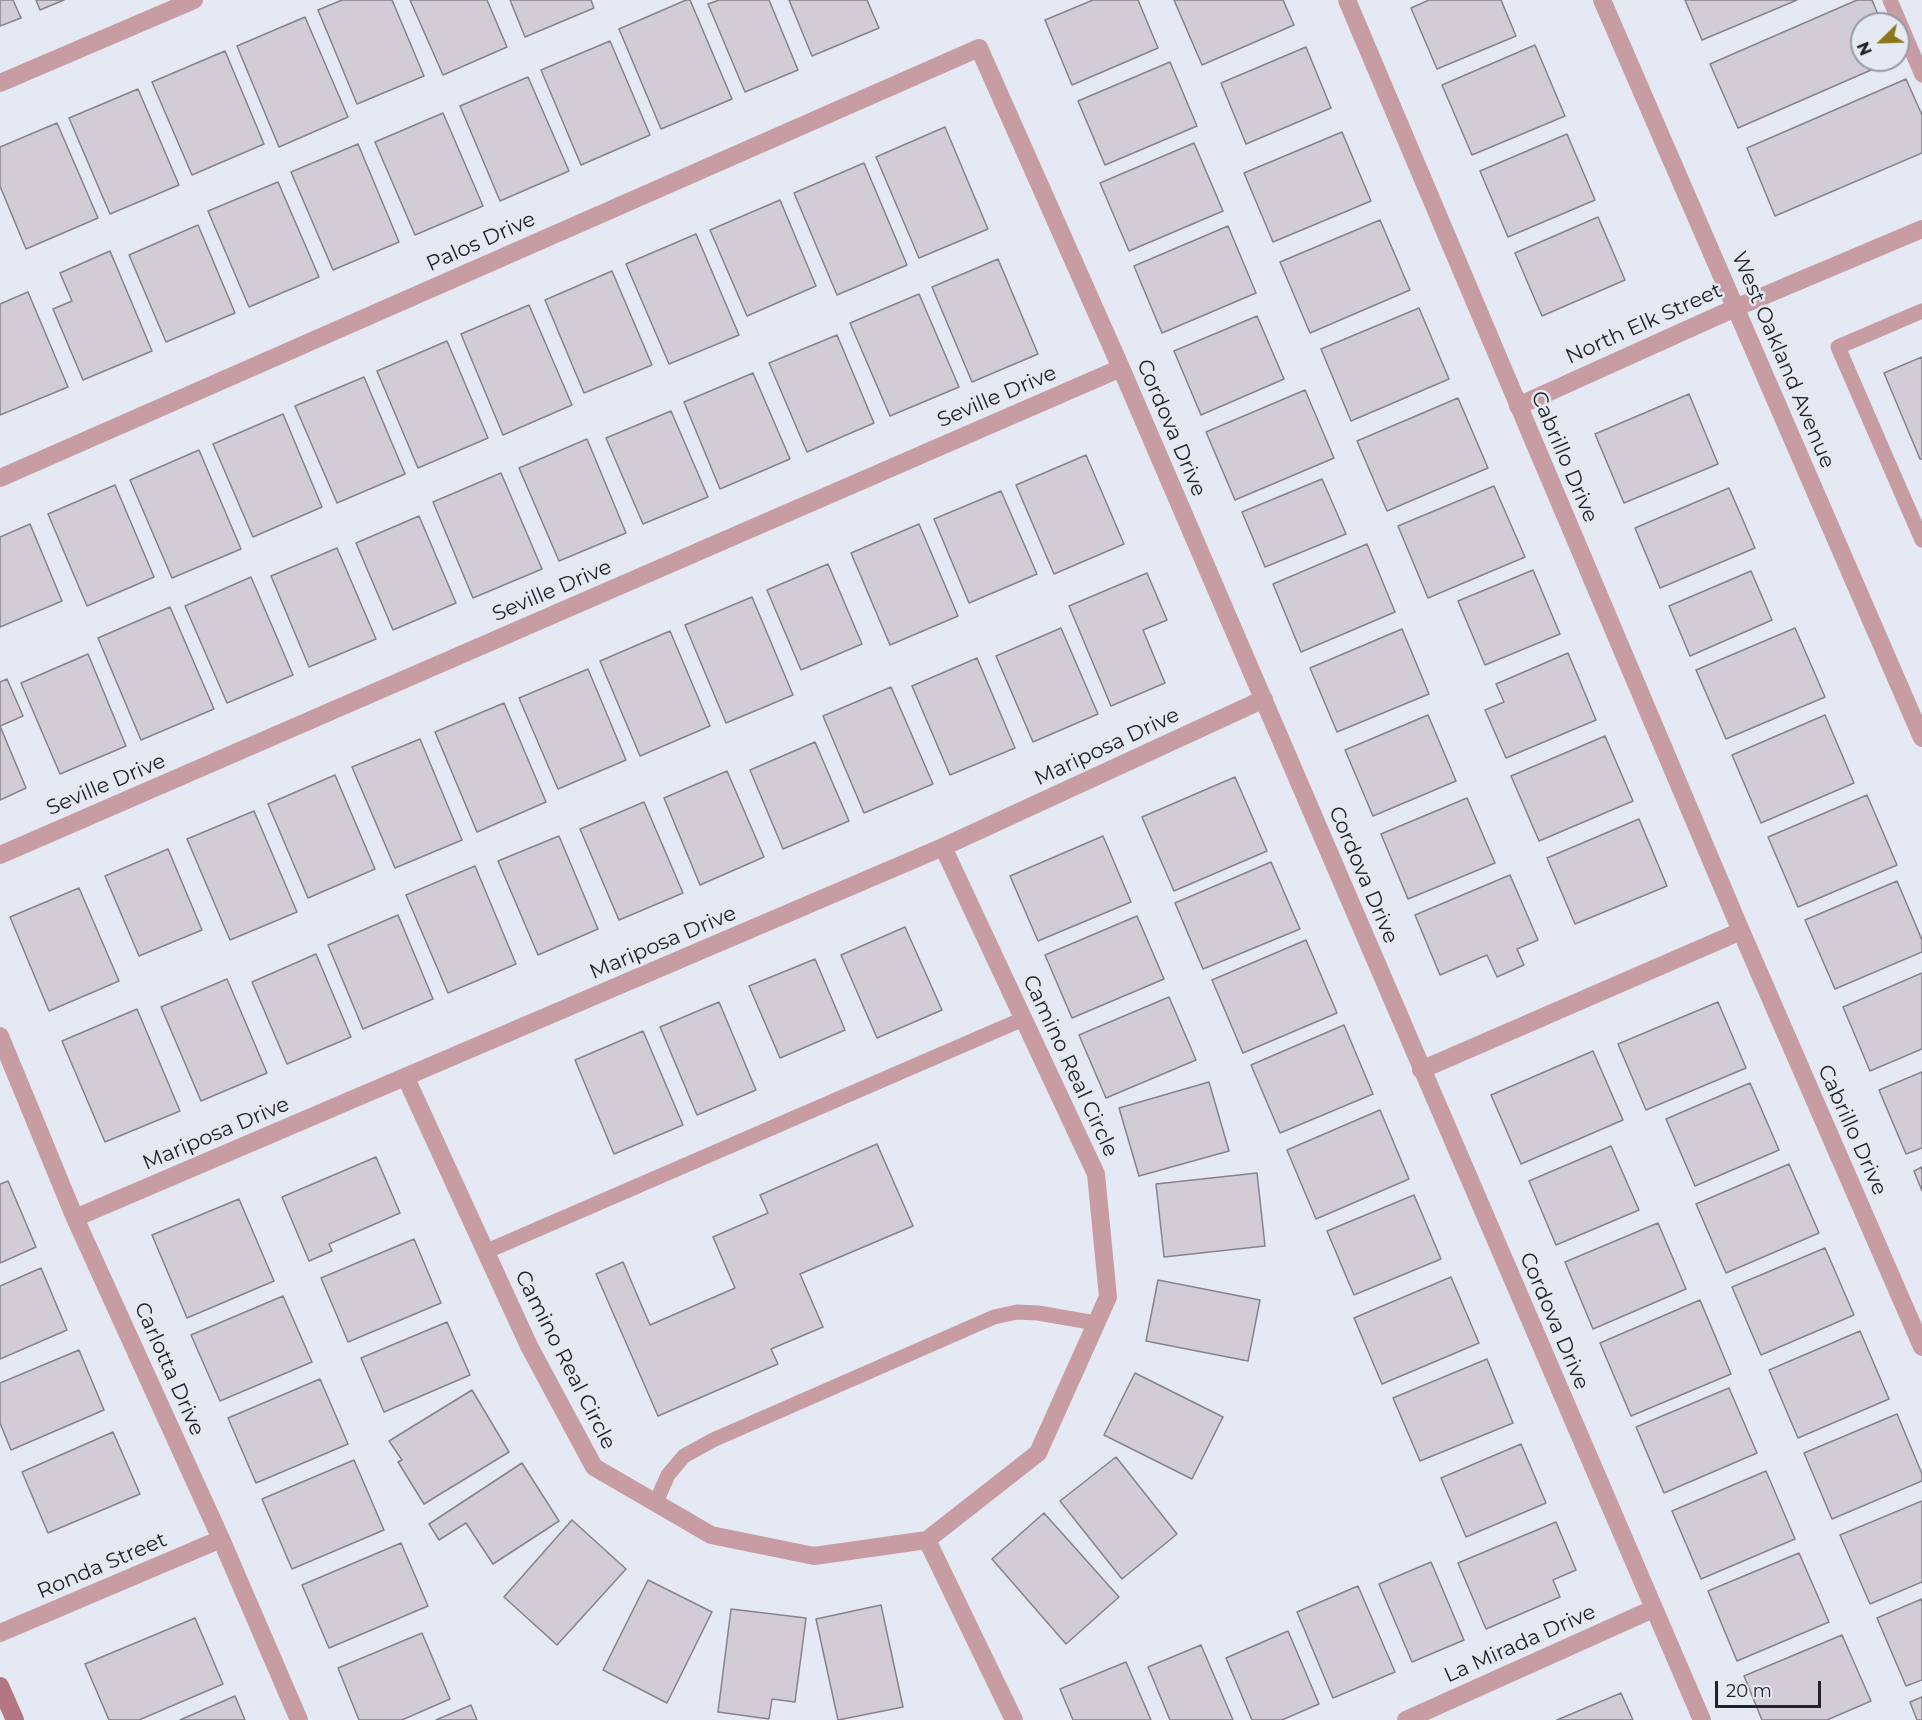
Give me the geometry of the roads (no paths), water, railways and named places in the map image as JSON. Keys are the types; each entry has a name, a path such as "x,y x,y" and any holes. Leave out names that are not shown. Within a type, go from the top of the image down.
{"main road":[{"path":"0,1686 15,1720"}],"street":[{"path":"0,83 194,0"},
{"name":"Cabrillo Drive","path":"1347,0 1741,932 1922,1347"},
{"name":"West Oakland Avenue","path":"1602,0 1922,738"},
{"name":"Cordova Drive","path":"979,48 1121,368 1702,1720"},
{"name":"Palos Drive","path":"0,478 979,48"},
{"name":"North Elk Street","path":"1518,406 1735,308 1922,229"},
{"name":"Seville Drive","path":"0,855 1121,368"},
{"name":"Mariposa Drive","path":"75,1218 943,847 1264,699"},
{"name":"Camino Real Circle","path":"406,1078 529,1346 594,1467 711,1534 814,1556 927,1540 1038,1453 1108,1297 1096,1174 943,847"},
{"path":"1421,1070 1741,932"},
{"name":"Carlotta Drive","path":"0,1036 75,1218 221,1539 299,1720"},
{"name":"Ronda Street","path":"0,1633 221,1539"},
{"path":"927,1540 1014,1720"},
{"name":"La Mirada Drive","path":"1406,1720 1653,1609"}],"lane":[{"path":"1890,0 1922,75"},
{"path":"1922,311 1838,347 1922,540"},
{"path":"485,1252 1023,1019"},
{"path":"656,1503 668,1475 684,1456 713,1440 994,1317 1017,1312 1038,1313 1096,1323"}]}
